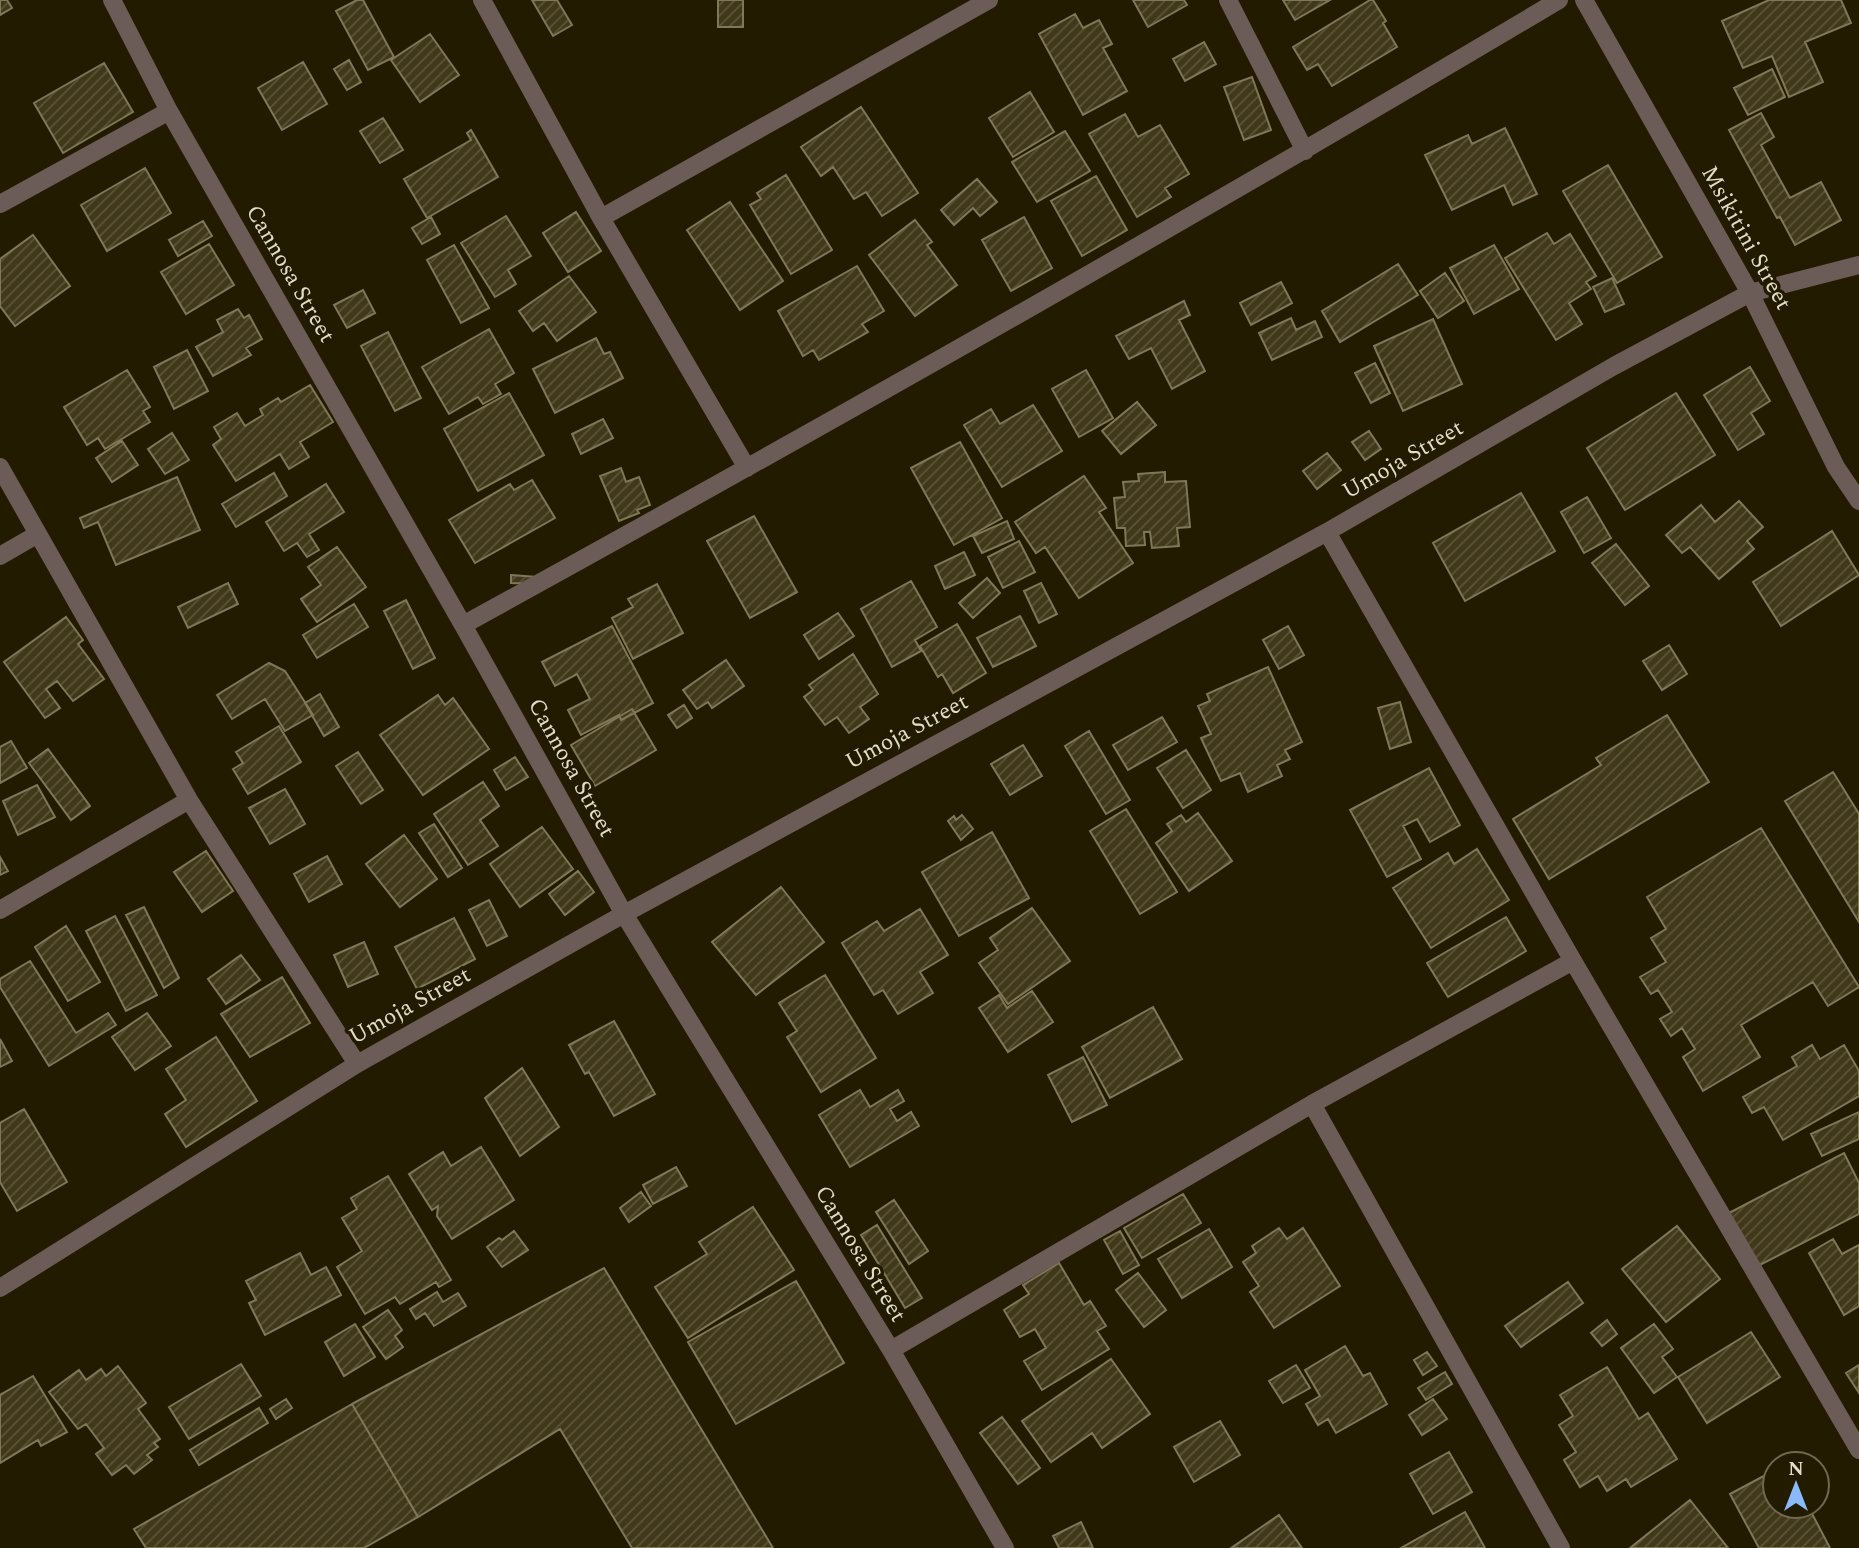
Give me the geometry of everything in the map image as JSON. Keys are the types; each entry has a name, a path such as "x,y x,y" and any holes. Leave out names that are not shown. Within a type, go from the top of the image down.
{"street":[{"name":"Cannosa Street","path":"112,0 169,111 463,625 624,914 891,1350 1006,1548"},
{"path":"482,0 601,218 747,468"},
{"path":"601,218 989,0"},
{"path":"1228,0 1305,152"},
{"path":"463,625 747,468 1305,152 1559,0"},
{"name":"Msikitini Street","path":"1584,0 1750,293 1836,467 1859,501"},
{"path":"0,204 169,111"},
{"name":"Umoja Street","path":"0,1288 357,1064 624,914 1327,532 1614,366 1750,293 1859,265"},
{"path":"0,467 189,800 357,1064"},
{"path":"1327,532 1573,961 1859,1450"},
{"path":"0,556 38,534"},
{"path":"0,910 189,800"},
{"path":"891,1350 1312,1104 1573,961"},
{"path":"1312,1104 1561,1548"}],"building":[{"path":"0,0 7,0 12,8 0,15"},
{"path":"357,0 363,0 394,57 368,70 336,11"},
{"path":"532,0 557,0 572,25 553,36"},
{"path":"718,0 743,0 743,27 718,27"},
{"path":"1133,0 1184,0 1187,5 1148,27"},
{"path":"1283,0 1330,0 1295,20"},
{"path":"1373,0 1386,21 1383,23 1397,47 1332,86 1318,64 1307,70 1293,47"},
{"path":"1769,0 1841,0 1851,23 1805,42 1823,82 1789,97 1772,56 1743,68 1722,21"},
{"path":"1075,14 1083,28 1099,20 1112,44 1103,48 1127,91 1083,115 1039,34"},
{"path":"430,34 459,75 420,102 391,60"},
{"path":"1204,42 1216,64 1185,81 1173,59"},
{"path":"349,60 361,82 347,90 334,69"},
{"path":"303,62 327,104 282,130 258,88"},
{"path":"104,63 133,112 63,153 34,103"},
{"path":"1772,69 1785,97 1748,115 1734,88"},
{"path":"1252,77 1271,130 1244,140 1224,87"},
{"path":"1030,92 1054,132 1013,157 989,118"},
{"path":"861,107 918,193 882,216 866,192 854,199 833,167 821,176 801,147"},
{"path":"1761,113 1774,137 1761,145 1790,198 1821,182 1841,220 1795,245 1780,217 1777,218 1729,130"},
{"path":"1125,114 1138,137 1160,125 1189,174 1165,188 1171,197 1137,217 1089,134"},
{"path":"383,118 403,150 380,163 360,131"},
{"path":"1505,128 1537,194 1513,205 1504,185 1452,210 1425,155 1468,135 1472,144"},
{"path":"471,130 498,177 427,218 404,179 471,140 467,133"},
{"path":"1065,131 1090,171 1037,202 1012,162"},
{"path":"1608,165 1662,257 1617,283 1563,191"},
{"path":"145,168 171,213 107,251 81,205"},
{"path":"786,175 832,250 791,274 750,205 761,199 757,193"},
{"path":"1096,176 1127,230 1082,256 1051,201"},
{"path":"977,179 997,202 980,216 973,208 954,225 941,210"},
{"path":"730,202 783,281 740,310 687,230"},
{"path":"576,212 601,251 568,272 543,233"},
{"path":"506,216 531,256 508,270 516,284 495,297 461,243"},
{"path":"431,217 440,234 422,244 412,228"},
{"path":"1024,217 1052,268 1011,291 982,240"},
{"path":"915,220 932,242 927,245 957,285 915,316 869,255"},
{"path":"203,221 212,236 178,256 169,240"},
{"path":"1547,233 1554,244 1570,234 1596,276 1586,282 1591,289 1569,303 1582,324 1556,340 1505,258"},
{"path":"33,235 70,286 15,326 0,306 0,259"},
{"path":"209,244 234,285 186,314 161,272"},
{"path":"454,245 489,308 461,323 427,260"},
{"path":"1494,245 1519,289 1474,314 1450,268"},
{"path":"1398,264 1418,295 1340,342 1322,311"},
{"path":"857,266 884,311 862,324 868,332 819,360 813,350 803,356 778,311"},
{"path":"1445,273 1464,301 1438,318 1420,291"},
{"path":"569,276 596,312 557,341 544,323 533,331 519,311"},
{"path":"1612,278 1624,304 1605,312 1593,287"},
{"path":"1281,282 1292,303 1251,325 1240,303"},
{"path":"363,290 375,313 347,328 334,305"},
{"path":"1184,301 1190,315 1179,320 1205,371 1172,389 1151,348 1129,359 1116,336"},
{"path":"238,309 244,318 249,315 262,339 246,348 251,355 213,376 196,347 223,332 217,320"},
{"path":"1291,318 1296,330 1315,321 1322,337 1272,360 1259,333"},
{"path":"1433,319 1462,384 1403,411 1374,346"},
{"path":"489,329 514,373 495,384 501,394 483,404 478,397 449,414 422,367"},
{"path":"388,332 421,398 395,411 361,346"},
{"path":"596,338 604,354 610,352 623,378 555,413 533,369"},
{"path":"187,350 208,391 174,409 154,367"},
{"path":"1375,363 1390,393 1371,403 1355,373"},
{"path":"1750,367 1770,401 1751,413 1764,434 1738,450 1704,395"},
{"path":"127,370 150,407 143,411 150,422 105,449 98,438 87,445 64,407"},
{"path":"1086,370 1113,418 1079,437 1052,389"},
{"path":"310,385 333,422 300,442 309,457 289,469 280,454 236,481 213,445 221,439 214,427 237,413 245,426 263,415 260,409 278,398 281,402"},
{"path":"509,393 544,455 478,491 444,429"},
{"path":"1676,393 1715,455 1625,510 1587,448"},
{"path":"1137,402 1156,425 1121,454 1102,431"},
{"path":"1033,405 1062,451 1002,487 964,425 991,409 1000,424"},
{"path":"603,419 613,438 581,454 572,434"},
{"path":"1369,431 1381,449 1365,460 1352,442"},
{"path":"172,433 189,460 165,474 148,449"},
{"path":"122,441 138,465 112,482 96,458"},
{"path":"960,442 1002,518 954,545 911,468"},
{"path":"1327,453 1341,470 1317,489 1303,471"},
{"path":"621,468 626,482 639,477 650,505 619,521 600,476"},
{"path":"1165,472 1165,482 1186,481 1190,527 1177,528 1179,546 1152,548 1150,532 1144,532 1145,545 1126,546 1125,528 1117,528 1114,498 1125,497 1123,482 1139,481 1138,474"},
{"path":"274,473 287,496 236,527 222,504"},
{"path":"1084,476 1106,508 1099,512 1133,563 1079,598 1045,547 1036,553 1015,522"},
{"path":"177,477 200,530 116,565 98,522 84,528 80,518"},
{"path":"532,480 555,518 475,563 449,520 510,484 514,490"},
{"path":"326,484 344,512 309,534 319,550 307,557 297,543 284,551 266,522"},
{"path":"1521,493 1555,551 1465,601 1433,543"},
{"path":"1587,497 1611,538 1584,553 1561,512"},
{"path":"1739,501 1763,527 1747,541 1754,549 1719,579 1690,547 1682,553 1666,535 1701,505 1715,522"},
{"path":"754,516 797,592 750,618 707,541"},
{"path":"1007,521 1014,539 982,553 973,536"},
{"path":"1832,531 1859,575 1781,626 1753,582"},
{"path":"1019,541 1035,572 1003,588 988,557"},
{"path":"1616,544 1649,586 1625,605 1592,563"},
{"path":"337,547 366,587 317,622 301,599 321,585 308,567"},
{"path":"964,552 975,575 945,589 935,566"},
{"path":"511,575 537,577 536,584 511,583"},
{"path":"987,578 1000,593 973,618 959,603"},
{"path":"911,581 937,627 915,640 921,651 892,667 861,609"},
{"path":"228,583 238,604 188,628 178,607"},
{"path":"1041,583 1057,614 1039,623 1024,591"},
{"path":"657,584 683,633 633,659 612,618 633,607 628,599"},
{"path":"406,600 435,658 413,669 384,611"},
{"path":"354,604 368,627 317,658 303,635"},
{"path":"838,613 854,636 819,659 804,635"},
{"path":"1020,616 1036,646 993,667 977,638"},
{"path":"66,617 83,640 78,644 104,679 73,701 57,681 46,689 60,708 45,718 4,662"},
{"path":"957,624 986,673 953,693 942,674 938,677 920,646"},
{"path":"612,626 653,703 621,720 619,715 581,735 568,710 590,699 577,674 555,686 542,662"},
{"path":"1288,626 1304,655 1279,669 1263,640"},
{"path":"1669,645 1687,674 1662,690 1643,661"},
{"path":"853,654 878,694 860,707 869,719 849,733 837,717 825,725 804,697 813,690 809,685"},
{"path":"726,660 744,686 712,708 708,702 697,709 683,690"},
{"path":"269,663 285,671 313,715 285,731 265,699 232,719 217,695"},
{"path":"1268,667 1302,742 1285,750 1290,759 1277,765 1282,776 1248,792 1240,773 1221,781 1201,738 1211,734 1198,706 1210,701 1207,694"},
{"path":"320,694 339,727 324,736 305,703"},
{"path":"438,695 445,705 453,698 489,749 423,795 380,735"},
{"path":"1400,702 1411,742 1390,749 1378,708"},
{"path":"684,705 692,718 677,728 668,715"},
{"path":"632,709 656,750 595,786 571,745"},
{"path":"1667,715 1709,782 1549,879 1513,819 1601,765 1596,758"},
{"path":"1162,717 1177,742 1128,770 1113,745"},
{"path":"279,726 301,762 248,794 233,769 243,763 236,752"},
{"path":"1089,731 1130,800 1106,814 1065,746"},
{"path":"11,741 27,768 0,783 0,747"},
{"path":"1023,745 1042,776 1010,795 991,764"},
{"path":"48,749 90,806 71,820 29,763"},
{"path":"1186,750 1211,790 1183,808 1157,768"},
{"path":"358,752 383,790 361,804 336,766"},
{"path":"515,757 528,777 506,790 494,770"},
{"path":"1429,768 1460,825 1430,842 1417,819 1403,826 1421,859 1387,877 1350,810"},
{"path":"1833,772 1859,814 1859,922 1785,801"},
{"path":"483,782 499,806 480,820 498,846 468,865 434,814"},
{"path":"37,785 55,817 18,835 3,801"},
{"path":"285,789 305,824 270,844 249,808"},
{"path":"1126,809 1177,892 1140,914 1090,831"},
{"path":"1198,813 1232,861 1189,891 1156,843 1172,831 1167,824 1181,815 1186,822"},
{"path":"962,815 973,829 961,840 948,821 954,816 956,820"},
{"path":"434,824 462,868 448,877 419,833"},
{"path":"542,827 573,869 520,907 490,864"},
{"path":"1761,828 1859,987 1828,1006 1813,982 1741,1025 1760,1057 1703,1091 1683,1057 1695,1049 1682,1028 1671,1036 1660,1019 1672,1012 1658,990 1651,994 1640,977 1666,962 1651,938 1666,929 1647,897"},
{"path":"992,832 1029,898 959,936 922,872"},
{"path":"404,835 437,879 400,907 366,864"},
{"path":"1477,849 1509,900 1431,948 1393,888 1448,853 1454,864"},
{"path":"206,851 233,891 202,912 174,872"},
{"path":"327,856 342,884 309,902 294,874"},
{"path":"0,857 8,871 0,875"},
{"path":"578,871 594,892 565,915 549,894"},
{"path":"781,887 824,942 756,995 712,942"},
{"path":"489,900 507,936 487,946 469,910"},
{"path":"144,907 179,978 164,988 126,915"},
{"path":"1032,908 1070,961 1008,1004 979,963 998,950 990,938"},
{"path":"920,909 948,955 920,972 933,993 898,1014 883,990 874,995 842,943 877,921 884,931"},
{"path":"115,916 157,995 126,1011 86,931"},
{"path":"1506,917 1526,951 1448,997 1427,963"},
{"path":"454,918 475,959 417,989 395,947"},
{"path":"66,926 100,982 68,1001 35,947"},
{"path":"364,942 378,974 348,987 334,955"},
{"path":"241,955 260,980 226,1004 208,979"},
{"path":"30,961 76,1033 108,1013 116,1025 49,1066 0,987 0,979"},
{"path":"825,975 876,1058 821,1092 787,1037 797,1031 779,1003"},
{"path":"282,977 310,1023 250,1057 221,1014"},
{"path":"1032,991 1053,1022 1008,1052 979,1008 999,995 1007,1008"},
{"path":"1153,1007 1182,1059 1110,1098 1082,1047"},
{"path":"147,1013 171,1046 135,1070 112,1037"},
{"path":"614,1021 655,1094 614,1116 589,1072 585,1074 569,1045"},
{"path":"216,1037 257,1101 186,1147 165,1114 186,1100 166,1069"},
{"path":"0,1039 12,1061 0,1067"},
{"path":"1812,1045 1820,1059 1844,1045 1859,1071 1859,1096 1783,1140 1764,1107 1752,1113 1743,1097 1797,1066 1792,1057"},
{"path":"1083,1057 1107,1105 1072,1122 1048,1075"},
{"path":"522,1068 559,1127 520,1156 485,1098"},
{"path":"860,1090 870,1107 898,1090 904,1101 890,1109 897,1121 911,1112 919,1126 850,1167 819,1115"},
{"path":"24,1109 67,1182 17,1211 0,1182 0,1123"},
{"path":"1859,1112 1859,1139 1822,1156 1811,1134"},
{"path":"481,1147 514,1200 452,1239 437,1216 438,1206 432,1210 409,1174 443,1152 451,1166"},
{"path":"1844,1153 1859,1183 1859,1214 1756,1267 1729,1213"},
{"path":"676,1167 687,1186 653,1204 643,1185"},
{"path":"388,1176 451,1280 439,1287 436,1282 400,1304 395,1297 365,1314 337,1267 362,1251 342,1218 357,1209 351,1198"},
{"path":"641,1192 651,1206 629,1222 620,1208"},
{"path":"1183,1194 1201,1223 1142,1258 1124,1228"},
{"path":"894,1200 928,1251 909,1264 876,1212"},
{"path":"753,1207 794,1270 688,1338 655,1287 707,1254 699,1242"},
{"path":"877,1225 922,1298 905,1308 861,1235"},
{"path":"1677,1226 1720,1279 1666,1322 1622,1269"},
{"path":"1279,1228 1287,1239 1303,1228 1340,1286 1274,1328 1250,1292 1259,1286 1243,1262 1256,1253 1252,1246"},
{"path":"1209,1229 1232,1267 1182,1298 1158,1259"},
{"path":"514,1231 528,1250 502,1267 487,1247"},
{"path":"1120,1231 1139,1265 1123,1274 1104,1240"},
{"path":"1833,1239 1842,1254 1859,1245 1859,1306 1844,1315 1809,1253"},
{"path":"300,1253 311,1275 326,1267 341,1295 265,1335 249,1303 256,1300 246,1281"},
{"path":"1059,1263 1084,1305 1090,1301 1106,1326 1097,1331 1109,1349 1042,1390 1024,1361 1046,1348 1035,1329 1020,1337 1004,1310 1029,1294 1023,1285"},
{"path":"604,1268 773,1548 632,1548 560,1429 418,1517 352,1404"},
{"path":"1138,1273 1166,1310 1144,1327 1116,1290"},
{"path":"796,1281 844,1363 736,1424 688,1342"},
{"path":"1568,1282 1583,1303 1521,1347 1505,1326"},
{"path":"437,1292 443,1302 458,1293 466,1306 434,1326 425,1313 416,1319 410,1309"},
{"path":"388,1310 402,1330 395,1336 403,1347 386,1359 363,1327"},
{"path":"1607,1320 1617,1334 1602,1346 1591,1333"},
{"path":"355,1324 375,1357 344,1376 325,1342"},
{"path":"1654,1324 1673,1349 1662,1357 1677,1377 1654,1393 1621,1348"},
{"path":"1751,1332 1780,1377 1707,1423 1678,1377"},
{"path":"1345,1346 1363,1376 1370,1373 1387,1404 1336,1433 1328,1419 1318,1425 1306,1404 1320,1396 1305,1370"},
{"path":"1427,1352 1437,1366 1423,1375 1414,1360"},
{"path":"1111,1359 1150,1414 1102,1448 1092,1433 1051,1462 1022,1421"},
{"path":"241,1364 261,1396 189,1439 169,1407"},
{"path":"1296,1365 1310,1388 1283,1403 1269,1381"},
{"path":"1859,1365 1859,1393 1846,1373"},
{"path":"118,1366 146,1403 138,1409 160,1439 154,1443 158,1447 147,1455 152,1460 134,1474 126,1465 112,1475 96,1454 104,1448 86,1424 78,1429 49,1392 79,1370 86,1380 101,1369 106,1376"},
{"path":"1607,1367 1639,1419 1648,1413 1677,1459 1631,1487 1626,1479 1607,1491 1598,1476 1580,1487 1564,1460 1576,1452 1559,1425 1573,1416 1560,1395"},
{"path":"1445,1372 1452,1384 1426,1400 1418,1388"},
{"path":"33,1376 67,1432 41,1446 38,1440 0,1463 0,1395"},
{"path":"286,1399 292,1408 276,1419 270,1409"},
{"path":"1433,1399 1447,1419 1422,1435 1409,1415"},
{"path":"352,1404 418,1517 364,1548 146,1548 134,1529"},
{"path":"259,1408 268,1423 199,1465 190,1450"},
{"path":"1002,1417 1040,1468 1018,1484 980,1433"},
{"path":"1220,1421 1240,1455 1194,1482 1174,1447"},
{"path":"1449,1452 1472,1492 1433,1514 1410,1474"},
{"path":"1761,1477 1761,1520 1815,1520 1830,1548 1759,1548 1730,1494"},
{"path":"1690,1500 1728,1548 1630,1548"},
{"path":"1465,1512 1485,1548 1401,1548"},
{"path":"1279,1515 1302,1548 1231,1548"},
{"path":"1081,1522 1093,1548 1059,1548 1053,1536"}]}
